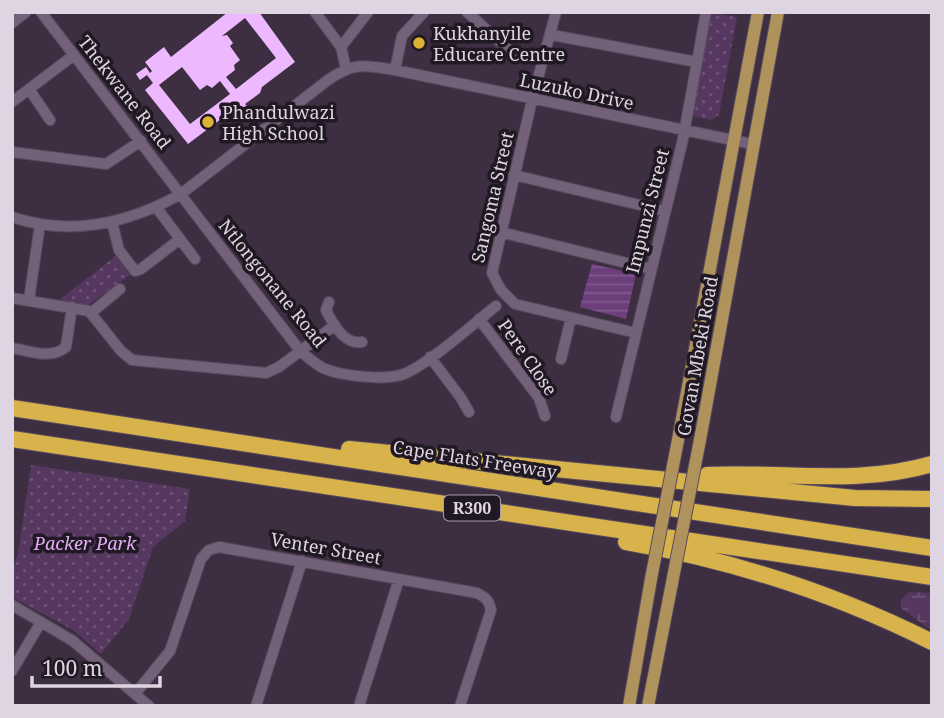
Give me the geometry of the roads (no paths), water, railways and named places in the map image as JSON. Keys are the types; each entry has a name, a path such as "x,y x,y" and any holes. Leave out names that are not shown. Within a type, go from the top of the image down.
{"highway":[{"name":"Cape Flats Freeway","path":"12,408 932,548"},
{"name":"R300","path":"12,439 932,578"},
{"path":"233,441 321,446 855,498 932,499"},
{"path":"645,478 714,474 866,476 932,464"},
{"path":"408,499 493,520 696,556 771,578 853,607 932,642"}],"main road":[{"name":"Govan Mbeki Road","path":"629,706 758,12"},
{"name":"Govan Mbeki Road","path":"648,706 701,440 752,144 778,12"}],"street":[{"path":"12,23 26,12"},
{"name":"Thekwane Road","path":"41,12 181,194"},
{"path":"12,217 65,227 112,222 156,207 181,194 328,80 346,69 341,47 315,12"},
{"path":"341,47 368,12"},
{"path":"395,70 402,36 424,12"},
{"path":"467,12 510,51 544,59"},
{"name":"Sangoma Street","path":"556,12 552,35 532,100 492,273 515,304 636,333"},
{"name":"Impunzi Street","path":"615,417 684,131 706,12"},
{"path":"552,35 697,62"},
{"path":"12,102 74,55"},
{"name":"Luzuko Drive","path":"346,69 365,65 395,70 752,144"},
{"path":"29,89 50,120"},
{"path":"12,152 106,164 141,141"},
{"path":"514,175 665,211"},
{"name":"Ntlongonane Road","path":"181,194 301,352 324,368 339,373 384,377 404,373 430,357 496,306"},
{"path":"156,207 195,259"},
{"path":"112,222 119,250 132,270 141,269 180,239"},
{"path":"29,300 40,224"},
{"path":"500,232 651,269"},
{"path":"92,312 120,289"},
{"path":"12,298 92,312 121,351 132,360 270,372 335,325"},
{"path":"329,302 326,310 348,341 355,344 362,342"},
{"path":"12,348 50,354 63,350 66,347 72,307"},
{"path":"561,359 571,318"},
{"name":"Pere Close","path":"479,319 539,398 545,416"},
{"path":"430,357 469,412"},
{"name":"Venter Street","path":"135,694 170,651 201,559 209,550 219,547 484,596 491,610 460,706"},
{"path":"256,706 302,561"},
{"path":"359,706 399,579"},
{"path":"12,605 73,641 149,706"},
{"path":"12,671 41,622"}],"place":[{"name":"Kukhanyile Educare Centre","path":"419,43"},
{"name":"Phandulwazi High School","path":"208,122"}],"park label":[{"name":"Packer Park","path":"85,543"}]}
